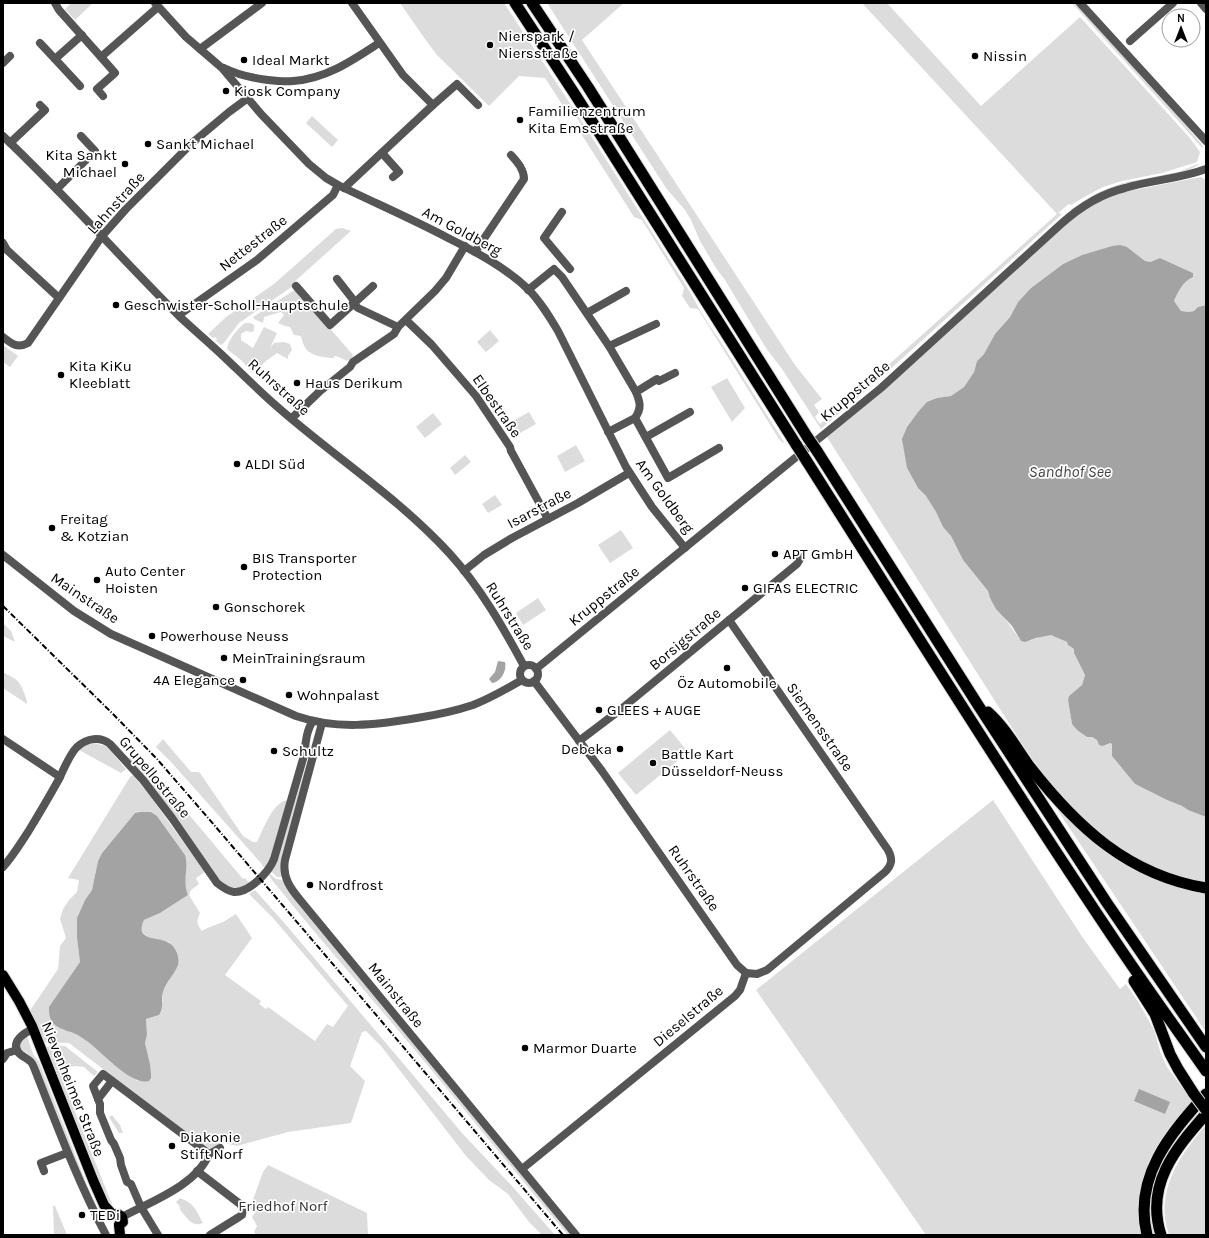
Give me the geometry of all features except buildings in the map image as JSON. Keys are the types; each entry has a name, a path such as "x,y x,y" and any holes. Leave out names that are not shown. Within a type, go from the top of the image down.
{"highway":[{"path":"515,3 576,96 944,678 1122,951 1206,1071"},
{"path":"532,3 588,87 816,451 978,705 1107,903 1206,1047"},
{"path":"978,705 1000,724 1053,796 1095,837 1118,854 1143,868 1170,878 1206,888"},
{"path":"1122,951 1134,981 1155,1014 1170,1054 1194,1094 1206,1110"},
{"path":"1147,1235 1144,1220 1145,1199 1152,1169 1169,1138 1206,1094"},
{"path":"1161,1235 1158,1225 1157,1207 1162,1178 1170,1159 1184,1139 1206,1114"}],"main road":[{"name":"Nievenheimer Straße","path":"3,975 19,1001 33,1029 104,1205 119,1223"}],"street":[{"path":"55,3 59,10 114,73 97,90 103,96"},
{"path":"200,49 260,3"},
{"path":"352,3 403,75 433,105"},
{"path":"1080,3 1206,141"},
{"path":"1130,41 1173,3"},
{"path":"1201,3 1206,9"},
{"path":"101,57 156,5"},
{"name":"Am Goldberg","path":"156,5 186,37 222,68 265,119 309,164 326,178 341,187 465,246 512,276 528,290 545,310 558,331 629,473 652,507 685,548"},
{"path":"55,59 82,36"},
{"path":"40,43 80,86"},
{"path":"222,68 248,77 287,82 302,80 324,74 347,64 380,43"},
{"path":"3,63 10,56"},
{"name":"Nettestraße","path":"179,315 257,260 382,153 457,84 478,105"},
{"name":"Lahnstraße","path":"3,337 15,346 25,345 29,342 102,236 133,201 192,143 248,98"},
{"path":"10,143 45,110 40,105"},
{"name":"Ruhrstraße","path":"3,136 57,189 179,315 273,403 405,511 450,554 496,616 524,666"},
{"path":"57,189 95,151 81,136"},
{"path":"382,153 399,172 393,177"},
{"path":"475,252 524,179 524,174 511,155"},
{"name":"Kruppstraße","path":"536,668 881,388 1081,208 1103,195 1114,191 1138,184 1180,177 1206,169"},
{"path":"562,212 544,238 571,268 562,277"},
{"path":"3,243 7,250 59,298"},
{"path":"292,418 350,367 353,362 394,334 398,327 435,291 446,278 465,246"},
{"path":"528,290 554,269 562,277 587,313 609,346 636,392 640,405 639,411 635,418 608,432"},
{"path":"337,279 358,308 398,327"},
{"path":"296,286 330,325 373,286"},
{"path":"587,313 626,291"},
{"name":"Elbestraße","path":"406,320 432,345 483,405 510,446 511,451 548,519"},
{"path":"609,346 656,324"},
{"path":"636,392 657,379 659,381 676,373"},
{"path":"646,437 690,412"},
{"path":"635,418 668,478 719,448"},
{"name":"Isarstraße","path":"464,572 484,555 512,538 629,473"},
{"name":"Borsigstraße","path":"579,741 620,710 797,564 802,553"},
{"name":"Mainstraße","path":"3,555 74,611 111,634 296,716 322,723 285,860 284,871 288,885 576,1235"},
{"name":"Siemensstraße","path":"729,620 888,850 892,860 891,865 885,872 767,970 757,974 746,973"},
{"path":"530,665 536,668 538,677 534,681 529,683 522,680 520,671 524,666 530,665"},
{"path":"322,723 345,726 374,725 448,712 481,701 522,680"},
{"name":"Ruhrstraße","path":"534,681 615,790 737,965 746,973"},
{"path":"305,752 309,726 313,721"},
{"name":"Mainstraße","path":"313,721 313,737 317,744"},
{"path":"3,739 60,776"},
{"name":"Grupellostraße","path":"3,867 16,851 78,746 90,740 98,739 106,741 143,780 172,818 217,883 227,890 234,892 245,890 267,872 274,860 305,752"},
{"path":"305,752 310,747 317,744"},
{"name":"Dieselstraße","path":"522,1169 735,996 740,990 746,973"},
{"path":"33,1029 27,1031 18,1038 17,1050 31,1062 35,1070 67,1153 92,1210 106,1235"},
{"path":"3,1058 7,1054 17,1050"},
{"path":"158,1235 141,1207 131,1184 127,1182 120,1158 100,1113 98,1099 93,1086 103,1074 209,1154"},
{"path":"98,1099 112,1081"},
{"path":"119,1223 141,1207 174,1190 197,1171 209,1154 220,1148"},
{"path":"44,1172 40,1161 67,1153"},
{"path":"197,1171 240,1204 243,1209 242,1215 210,1235"}],"green space":[{"path":"71,3 93,3 75,20 65,9"},
{"path":"400,3 504,3 577,114 685,284 705,319 784,442 783,443 779,439 698,309 690,308 682,296 684,288 642,220 634,217 580,132 581,124 576,117 569,115 545,78 519,76 489,106 437,55"},
{"path":"547,3 624,3 582,40 795,365 822,399 814,405 819,412 815,417 820,424 827,418 826,417 867,387 872,385 821,429 782,369 766,348 725,280 716,268 700,241 685,210 666,188"},
{"path":"862,3 887,3 981,106 1080,17 1189,137 1200,152 1197,162 1162,173 1122,181 1103,187 1071,205 1069,204 1058,213 1062,214 875,383 865,386 1057,214"},
{"path":"1072,3 1076,3 1167,103 1203,146 1202,148 1183,126"},
{"path":"312,116 338,140 332,147 306,123"},
{"path":"1198,164 1199,165 1181,173 1116,186 1073,210 1070,210 1095,194 1109,188 1123,183 1178,172"},
{"path":"1201,177 1206,180 1206,305 1198,307 1194,311 1181,311 1174,301 1179,290 1193,273 1160,258 1150,262 1145,261 1127,247 1112,246 1082,255 1063,264 1031,288 1018,302 1010,317 995,334 984,354 977,361 974,372 964,387 951,396 937,398 918,412 907,427 903,440 907,468 918,488 926,496 943,527 951,536 963,560 988,591 990,598 1021,641 1028,641 1051,635 1067,642 1068,645 1074,649 1074,653 1085,675 1082,685 1069,696 1068,700 1072,724 1077,730 1087,737 1092,737 1097,740 1103,746 1110,743 1112,744 1112,756 1135,784 1188,810 1206,817 1206,882 1176,875 1148,864 1123,850 1099,833 1077,813 1057,790 1038,767 1021,742 827,437 1073,218 1091,205 1108,197 1124,192"},
{"path":"342,228 351,231 293,283 293,286 239,323 223,344 221,345 216,341 217,339 215,337 213,338 208,334 226,317 274,284 336,229"},
{"path":"296,289 353,355 350,360 348,361 337,356 334,356 334,358 323,357 308,351 304,346 301,336 294,335 290,327 278,323 284,315 281,312 264,317 263,323 254,319 253,317"},
{"path":"245,323 251,323 254,325 254,331 246,331 241,334 241,340 253,348 264,327 277,333 270,348 274,343 284,342 290,344 292,350 288,356 288,359 277,353 253,373 241,360 227,349 234,334"},
{"path":"490,330 499,341 486,352 477,342"},
{"path":"3,345 18,356 10,367 3,362"},
{"path":"727,378 745,408 732,422 711,387"},
{"path":"529,412 536,424 513,437 506,425"},
{"path":"433,413 442,424 425,438 416,427"},
{"path":"576,445 585,461 565,472 557,456"},
{"path":"465,455 471,462 455,475 450,468"},
{"path":"495,495 502,505 488,513 482,504"},
{"path":"621,530 633,548 610,563 598,545"},
{"path":"538,598 546,610 523,625 516,613"},
{"path":"3,623 11,631 15,642 3,636"},
{"path":"3,672 19,683 27,700 27,704 3,688"},
{"name":"Battle Kart Düsseldorf-Neuss","path":"670,730 688,752 636,795 618,773"},
{"path":"163,739 191,772 200,773 243,836 253,842 257,842 265,824 278,805 288,800 270,863 264,868 171,762 156,747"},
{"path":"94,743 108,748 126,769 121,773 79,750"},
{"path":"311,749 283,877 277,877 271,871 277,861"},
{"path":"130,757 140,769 145,765 175,798 243,879 245,878 250,884 236,888 223,884 128,758"},
{"path":"133,775 150,796 205,872 196,878 199,884 191,890 189,895 200,913 198,925 200,929 202,931 223,922 236,914 252,938 225,975 261,1001 259,1004 266,1009 268,1007 315,1041 327,1024 333,1027 348,1006 273,918 249,894 255,890 462,1133 555,1235 542,1235 529,1222 508,1194 489,1180 466,1156 381,1046 366,1031 362,1032 350,1066 365,1081 351,1123 288,1132 237,1146 224,1143 207,1149 69,1043 42,1042 29,1012 58,969 60,946 66,938 60,919 63,909 77,892 79,880 68,878 130,777","holes":["151,812 157,816 185,855 186,875 184,884 188,895 160,913 144,920 142,926 142,931 148,937 169,942 174,972 163,991 163,1001 159,1015 146,1019 147,1035 145,1043 150,1064 151,1078 138,1081 112,1063 79,1035 57,1027 80,962 77,938 77,918 85,900 92,890 98,861 102,853 135,813"]},
{"path":"1050,799 1075,826 1102,850 1117,860 1149,877 1206,893 1206,1032"},
{"path":"993,800 1083,938 1120,989 1126,984 1139,1003 1154,1030 1161,1054 1167,1067 1193,1102 1176,1120 1160,1141 1148,1165 1142,1189 1142,1235 926,1235 756,990"},
{"path":"269,873 276,879 283,880 572,1235 568,1235 289,901 272,880 268,874"},
{"path":"27,1036 33,1054 39,1062 87,1185 103,1220 102,1221 63,1132 36,1062 26,1052 19,1048 20,1041"},
{"path":"52,1045 65,1046 98,1072 94,1076 84,1067 74,1066 68,1068 62,1079 112,1204 110,1205 103,1196 45,1048"},
{"path":"1198,1113 1200,1115 1171,1148 1159,1169 1153,1187 1152,1197 1152,1216 1155,1235 1151,1235 1148,1223 1149,1194 1163,1154"},
{"path":"112,1115 120,1125 123,1133 119,1133 109,1117"},
{"path":"1206,1125 1206,1235 1169,1235 1165,1219 1167,1189 1178,1162"},
{"name":"Friedhof Norf","path":"268,1165 367,1213 368,1235 256,1235 254,1232 257,1226 252,1217 255,1213 248,1208 254,1197 263,1172"},
{"path":"180,1198 192,1205 203,1223 195,1224 187,1219 176,1202"},
{"path":"53,1206 55,1206 67,1235 54,1235"}],"water":[{"name":"Sandhof See","path":"1120,245 1127,247 1145,261 1150,262 1160,258 1193,273 1193,277 1184,284 1174,301 1181,311 1194,311 1198,307 1206,305 1206,817 1188,810 1135,784 1112,756 1112,744 1110,743 1103,746 1099,745 1097,740 1092,737 1087,737 1077,730 1072,724 1068,700 1069,696 1082,685 1085,675 1074,653 1074,649 1068,645 1067,642 1051,635 1025,642 1021,641 1012,626 996,609 988,591 963,560 951,536 943,527 926,496 918,488 907,468 902,439 907,427 927,402 937,398 951,396 964,387 974,372 977,361 984,354 995,334 1010,317 1018,302 1031,288 1063,264 1082,255"},
{"path":"498,661 505,662 505,669 503,676 498,681 492,683 489,679 495,672"},
{"path":"151,812 157,816 185,855 186,890 188,895 160,913 144,920 142,927 142,932 145,935 172,945 178,957 177,968 167,983 162,995 162,1008 159,1015 146,1019 147,1035 145,1043 151,1073 151,1078 149,1081 142,1081 127,1075 81,1037 54,1024 51,1020 49,1009 80,962 77,938 77,918 85,900 92,890 98,861 102,853 135,813"},
{"path":"1139,1089 1170,1102 1165,1114 1134,1101"}],"railway":[{"path":"3,606 157,759 563,1235"}],"place":[{"name":"Nierspark / Niersstraße","path":"490,45"},
{"name":"Nissin","path":"975,56"},
{"name":"Ideal Markt","path":"244,60"},
{"name":"Kiosk Company","path":"226,91"},
{"name":"Familienzentrum Kita Emsstraße","path":"520,120"},
{"name":"Sankt Michael","path":"148,144"},
{"name":"Kita Sankt Michael","path":"125,164"},
{"name":"Geschwister-Scholl-Hauptschule","path":"116,305"},
{"name":"Kita KiKu Kleeblatt","path":"61,375"},
{"name":"Haus Derikum","path":"297,383"},
{"name":"ALDI Süd","path":"237,464"},
{"name":"Freitag & Kotzian","path":"52,528"},
{"name":"APT GmbH","path":"775,554"},
{"name":"BIS Transporter Protection","path":"244,567"},
{"name":"Auto Center Hoisten","path":"97,580"},
{"name":"GIFAS ELECTRIC","path":"745,588"},
{"name":"Gonschorek","path":"216,607"},
{"name":"Powerhouse Neuss","path":"152,636"},
{"name":"MeinTrainingsraum","path":"224,658"},
{"name":"Öz Automobile","path":"727,668"},
{"name":"4A Elegance","path":"243,680"},
{"name":"Wohnpalast","path":"289,695"},
{"name":"GLEES + AUGE","path":"599,710"},
{"name":"Debeka","path":"620,749"},
{"name":"Schultz","path":"274,751"},
{"name":"Battle Kart Düsseldorf-Neuss","path":"653,763"},
{"name":"Nordfrost","path":"310,885"},
{"name":"Marmor Duarte","path":"525,1048"},
{"name":"Diakonie Stift Norf","path":"172,1146"},
{"name":"TEDi","path":"82,1215"}]}
